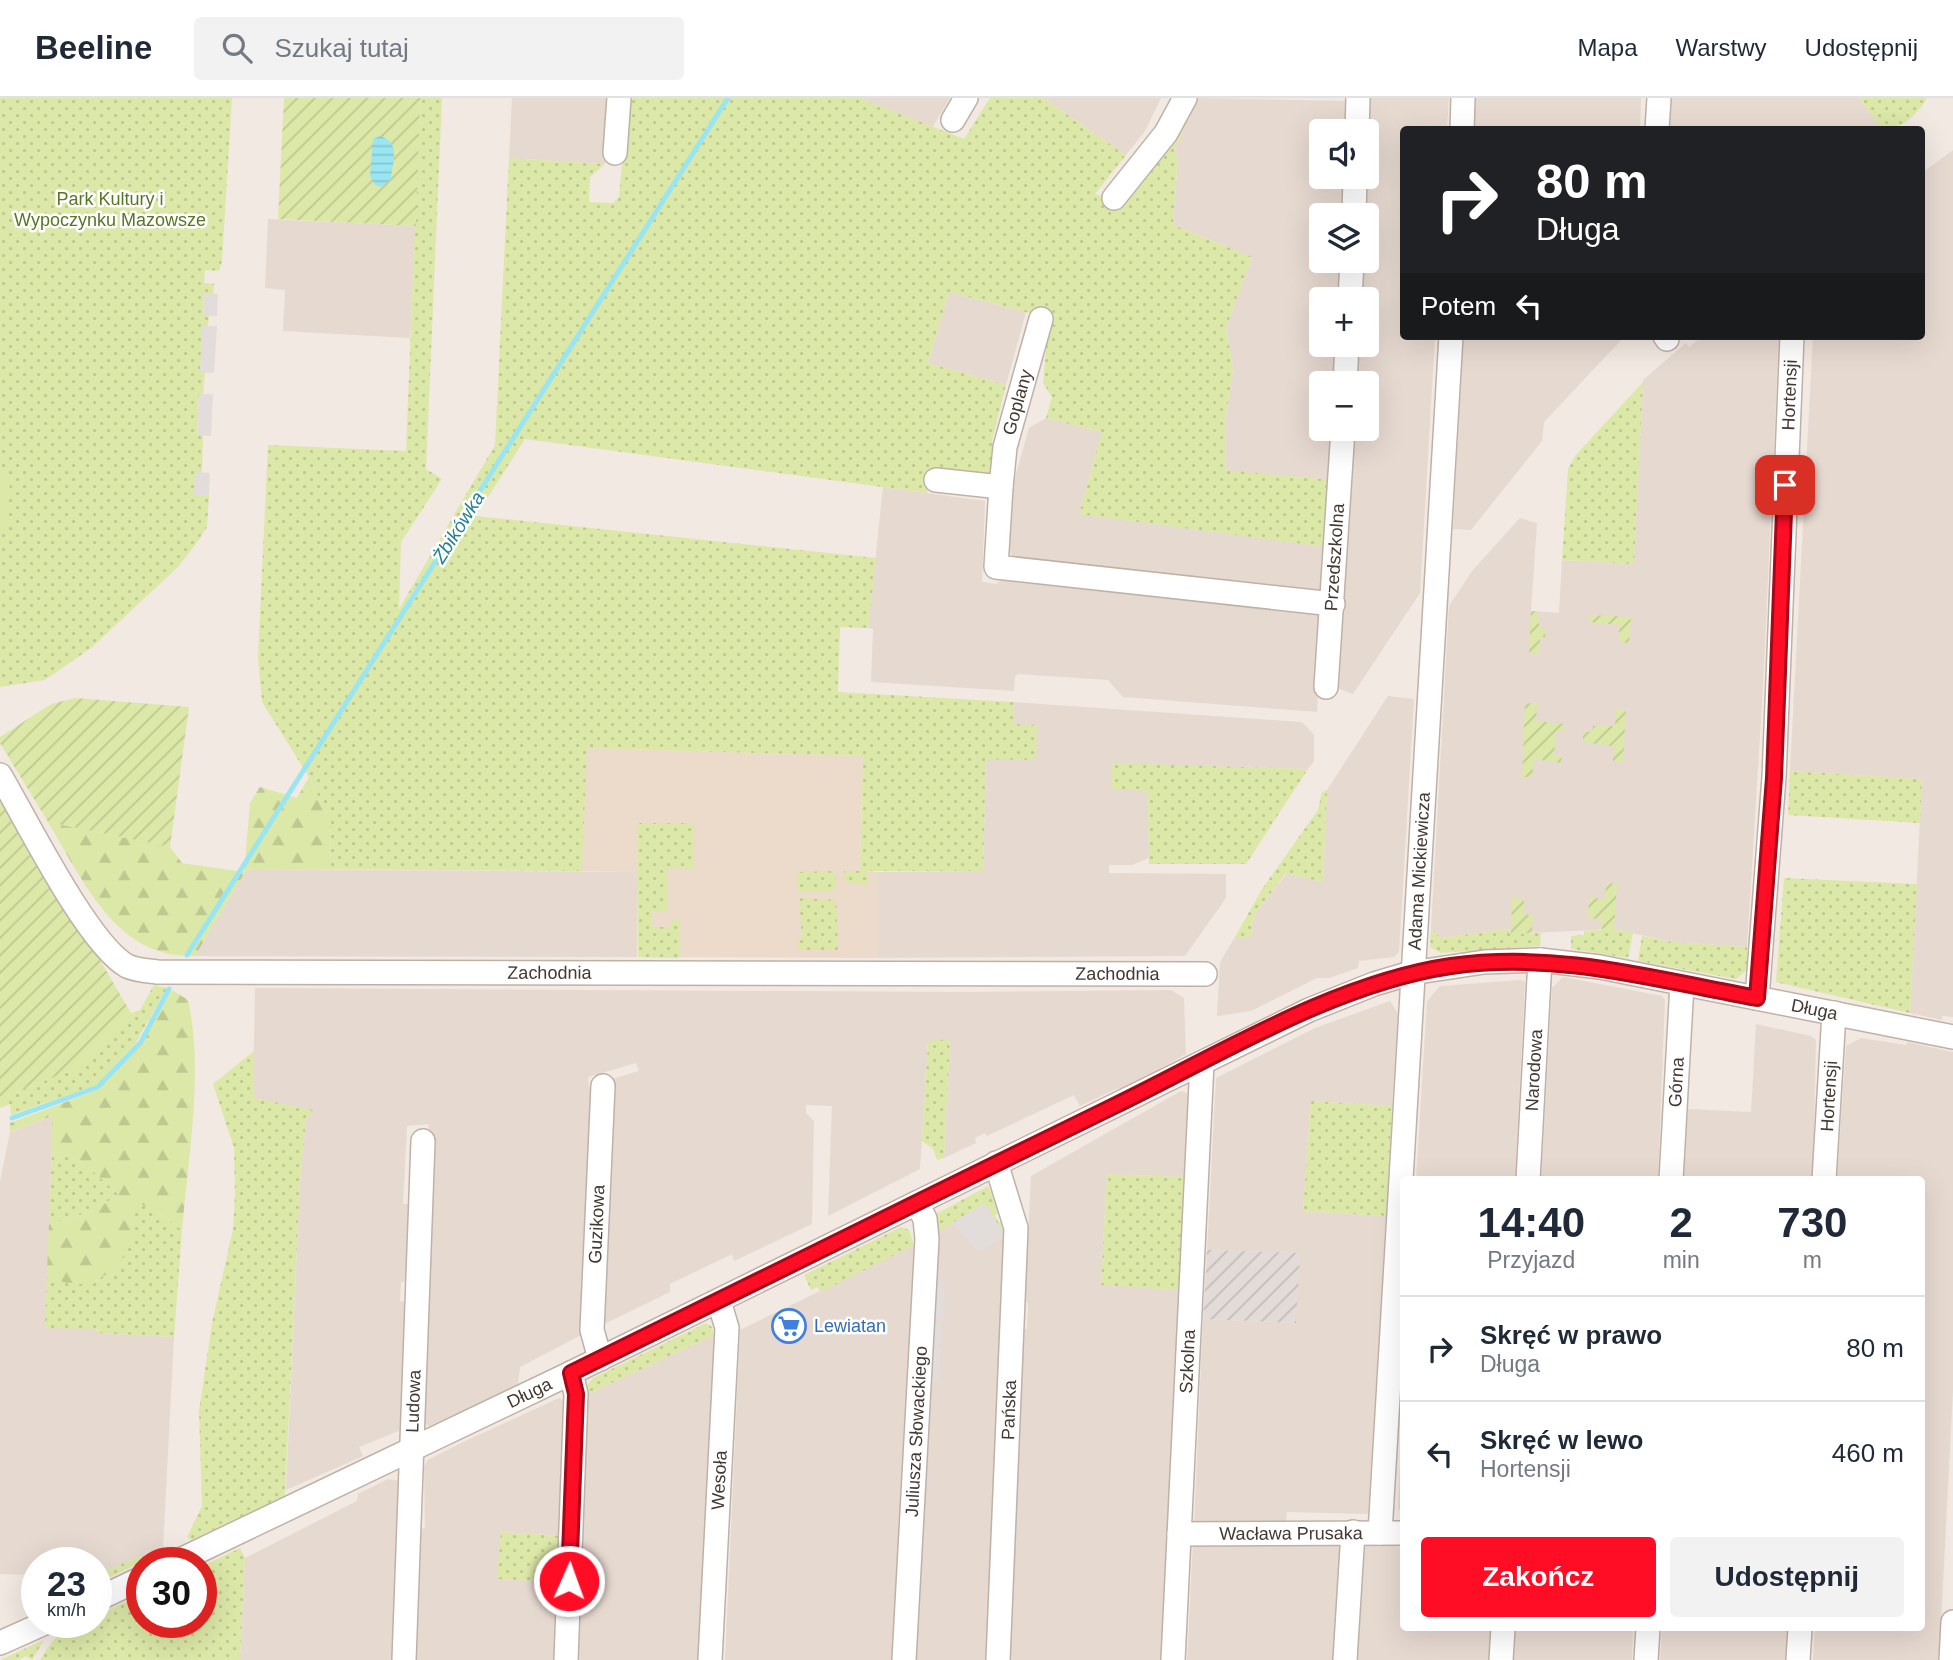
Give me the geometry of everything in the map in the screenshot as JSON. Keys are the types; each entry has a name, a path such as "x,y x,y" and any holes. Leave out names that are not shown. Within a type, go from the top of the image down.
{"street":[{"path":"615,153 619,98"},
{"path":"953,120 967,98"},
{"path":"1114,198 1166,133 1185,98"},
{"path":"1357,119 1358,98"},
{"path":"1462,126 1464,98"},
{"path":"1657,126 1659,98"},
{"name":"Goplany","path":"1041,319 1005,447 996,567 1333,604"},
{"name":"Adama Mickiewicza","path":"1380,1533 1411,973 1451,340"},
{"name":"Hortensji","path":"1757,998 1774,778 1792,340"},
{"name":"Przedszkolna","path":"1326,687 1342,441"},
{"path":"936,480 1000,495"},
{"name":"Zachodnia","path":"0,775 84,919 106,948 128,967 158,972 1205,974"},
{"name":"Długa","path":"208,1547 600,1359 1340,996 1411,973 1484,962 1540,960 1600,967 1953,1037"},
{"name":"Narodowa","path":"1528,1176 1540,960"},
{"name":"Górna","path":"1671,1176 1682,984"},
{"name":"Hortensji","path":"1824,1176 1833,1013"},
{"name":"Szkolna","path":"1173,1660 1202,1063"},
{"name":"Guzikowa","path":"600,1359 592,1331 603,1086"},
{"name":"Ludowa","path":"404,1660 423,1141"},
{"name":"Pańska","path":"996,1163 1016,1228 999,1660"},
{"name":"Juliusza Słowackiego","path":"904,1660 927,1238 925,1219 917,1203"},
{"name":"Wesoła","path":"710,1660 727,1328 719,1301"},
{"path":"566,1660 576,1394 571,1373"},
{"path":"1345,1660 1353,1532"},
{"name":"Wacława Prusaka","path":"1179,1534 1400,1533"},
{"path":"1951,1660 1953,1622"},
{"path":"1502,1660 1503,1631"},
{"path":"1646,1660 1648,1631"},
{"path":"1798,1660 1800,1631"},
{"path":"0,1643 21,1634"}],"shaded area":[{"path":"512,98 609,98 605,164 509,158"},
{"path":"860,98 950,98 932,128"},
{"path":"1043,98 1161,98 1145,131 1126,155"},
{"path":"1198,98 1352,101 1351,119 1309,119 1309,189 1349,189 1349,203 1309,203 1309,273 1345,273 1345,287 1309,287 1309,357 1340,357 1338,371 1309,371 1309,441 1333,441 1331,480 1226,471 1225,424 1233,368 1226,328 1252,257 1173,225 1178,155 1173,153"},
{"path":"1364,98 1449,98 1447,126 1400,126 1400,340 1435,340 1420,593 1353,694 1334,687 1348,441 1379,441 1379,371 1352,371 1353,357 1379,357 1379,287 1357,287 1357,273 1379,273 1379,203 1360,203 1361,189 1379,189 1379,119 1365,119"},
{"path":"1476,98 1641,98 1640,126 1474,126"},
{"path":"1671,98 1859,98 1881,126 1670,126"},
{"path":"1953,150 1953,1017 1942,1016 1942,1020 1910,1013 1922,779 1790,771 1813,340 1925,340 1925,171"},
{"path":"268,219 416,226 410,338 283,331 285,290 265,288"},
{"path":"949,292 1026,312 1006,385 928,363"},
{"path":"204,293 218,294 217,316 203,315"},
{"path":"202,326 217,326 214,373 200,372"},
{"path":"1463,340 1621,340 1544,422 1542,441 1471,530 1453,529"},
{"path":"1698,340 1779,340 1763,687 1747,947 1672,942 1614,929 1511,934 1509,929 1441,938 1431,929 1449,606 1472,571 1520,518 1537,523 1531,611 1559,613 1562,560 1634,564 1643,380 1686,343 1689,347"},
{"path":"199,394 213,394 211,436 197,435"},
{"path":"1046,418 1102,432 1079,514 1330,547 1328,580 1318,596 1014,559 1008,547 1013,505 1009,504 1010,495 1029,428"},
{"path":"195,472 210,473 209,496 194,495"},
{"path":"883,487 985,501 982,582 996,584 1006,576 1150,591 1154,596 1320,611 1317,712 1123,697 1108,680 1019,674 1015,676 1014,691 871,682 873,629 868,628"},
{"path":"1388,696 1414,699 1399,952 1394,957 1359,961 1358,968 1329,978 1317,978 1251,1011 1217,1016 1220,962 1235,937 1250,937 1254,915 1287,873 1323,882 1327,790"},
{"path":"1014,702 1302,722 1314,735 1314,761 1308,769 1113,764 1148,790 1149,858 1132,865 1109,865 1109,873 1226,874 1226,898 1185,956 878,958 878,872 983,871 986,758 1035,760 1013,724"},
{"path":"586,748 863,756 860,871 878,872 878,958 638,957 638,872 582,871"},
{"path":"253,869 638,872 637,957 195,956 245,872"},
{"path":"1563,977 1662,996 1665,1000 1658,1176 1541,1176 1552,988"},
{"path":"1521,980 1525,982 1515,1176 1416,1176 1427,1001 1440,986"},
{"path":"255,988 961,992 1171,990 1184,998 1186,1054 1129,1087 1116,1089 1080,1106 1074,1095 987,1136 985,1133 975,1138 976,1143 944,1158 950,1040 928,1041 920,1169 828,1216 832,1106 806,1105 806,1113 814,1121 812,1224 734,1261 732,1254 670,1284 670,1292 598,1327 609,1080 639,1071 636,1063 588,1077 589,1087 596,1085 585,1333 520,1367 518,1385 429,1426 423,1423 433,1206 427,1204 430,1136 428,1124 407,1126 403,1204 409,1204 406,1281 401,1282 400,1301 405,1302 401,1430 359,1447 363,1456 286,1490 300,1182 306,1120 312,1110 253,1098"},
{"path":"1390,1001 1398,1014 1392,1106 1311,1101 1303,1211 1386,1216 1368,1514 1287,1512 1286,1523 1194,1526 1203,1319 1295,1323 1300,1253 1207,1250 1216,1078 1315,1028"},
{"path":"1756,1024 1811,1036 1816,1040 1813,1176 1684,1176 1688,1109 1751,1112"},
{"path":"1861,1038 1906,1045 1907,1042 1953,1052 1953,1391 1939,1660 1813,1660 1815,1631 1925,1631 1925,1176 1837,1176 1846,1046"},
{"path":"1181,1091 1188,1094 1184,1177 1107,1174 1101,1284 1179,1290 1163,1660 1008,1660 1022,1333 1027,1328 1028,1304 1025,1300 1031,1176"},
{"path":"53,1116 48,1264 99,1333 174,1337 163,1547 126,1547 126,1562 112,1568 112,1547 21,1547 21,1575 0,1574 0,1182 10,1132"},
{"path":"985,1202 1005,1236 993,1660 913,1660 916,1607 919,1604 933,1235"},
{"path":"985,1203 1005,1236 978,1252 952,1223"},
{"path":"914,1245 893,1660 725,1660 740,1330"},
{"path":"1207,1250 1300,1253 1296,1323 1203,1319"},
{"path":"944,1282 943,1317 929,1324 934,1287"},
{"path":"942,1321 941,1343 927,1350 930,1326"},
{"path":"714,1335 699,1660 573,1660 588,1394"},
{"path":"941,1347 939,1380 925,1386 929,1352"},
{"path":"559,1398 568,1403 563,1536 501,1532 498,1579 560,1582 559,1660 416,1660 422,1529 425,1528 424,1466 428,1460 457,1445"},
{"path":"1400,1464 1400,1510 1398,1509"},
{"path":"388,1479 400,1481 395,1660 240,1660 245,1558 357,1501 358,1494"},
{"path":"1193,1541 1340,1545 1334,1660 1187,1660"},
{"path":"1367,1545 1400,1546 1400,1631 1491,1631 1489,1660 1356,1660 1362,1550"},
{"path":"1515,1631 1633,1631 1632,1660 1514,1660"},
{"path":"1662,1631 1789,1631 1787,1660 1660,1660"}],"green space":[{"name":"Park Kultury i Wypoczynku Mazowsze","path":"0,98 232,98 222,261 219,271 205,270 204,283 214,284 213,294 204,294 203,315 209,315 208,326 203,326 200,372 205,372 203,394 199,394 197,434 203,435 202,473 195,473 195,495 209,496 207,527 178,567 91,648 45,680 0,687"},
{"path":"284,98 420,98 416,226 278,219"},
{"path":"420,98 442,98 426,469 442,479 401,542 399,609 495,445 509,158 605,164 590,177 589,202 613,203 619,197 628,98 860,98 964,139 990,98 1043,98 1126,155 1095,194 1119,203 1192,98 1198,98 1173,153 1178,155 1173,225 1252,257 1226,328 1233,368 1225,424 1226,470 1331,480 1327,547 1079,514 1102,432 1046,418 1052,397 1043,383 1049,318 949,292 928,363 1006,385 992,440 993,464 989,475 932,474 927,493 525,439 476,516 876,558 868,628 840,627 838,692 1014,702 1013,724 1037,725 1036,760 986,759 983,871 867,871 867,885 845,882 844,871 860,871 863,756 587,748 582,871 330,869 331,824 309,777 262,702 258,657 268,445 406,451"},
{"path":"1859,98 1927,98 1908,120 1898,126 1880,126"},
{"path":"1643,382 1634,564 1562,560 1568,469 1575,456"},
{"path":"0,476 10,477 8,532 0,531"},
{"path":"1531,611 1537,611 1539,625 1546,632 1545,637 1540,637 1539,654 1529,653"},
{"path":"1590,615 1631,617 1629,643 1619,642 1619,625 1590,622"},
{"path":"75,698 189,707 170,847 48,822 0,743 0,737 51,704"},
{"path":"1525,703 1537,704 1536,721 1564,724 1563,731 1556,731 1554,755 1562,756 1561,763 1534,759 1532,777 1522,777"},
{"path":"1616,709 1626,709 1623,762 1613,762 1613,746 1583,742 1583,732 1592,732 1593,726 1615,726"},
{"path":"1112,763 1308,769 1246,864 1149,864 1148,791 1112,789"},
{"path":"1790,771 1922,779 1920,823 1788,815"},
{"path":"309,777 331,824 330,869 253,869 245,872 195,956 167,953 144,944 123,930 89,891 48,822 170,847 182,863 244,872 250,803 260,787 297,798"},
{"path":"0,790 131,1013 75,1069 0,1098"},
{"path":"1327,790 1323,882 1286,873 1254,915 1250,938 1235,937 1262,889 1318,810 1322,792"},
{"path":"638,823 694,823 693,869 667,867 667,911 651,912 652,927 671,927 671,921 679,918 679,958 638,957"},
{"path":"835,871 836,888 831,891 798,891 798,872"},
{"path":"1784,878 1917,884 1910,1013 1776,982"},
{"path":"1606,883 1617,884 1614,929 1602,929 1601,919 1588,918 1589,898 1605,899"},
{"path":"799,898 836,900 838,950 798,950 798,939 802,938"},
{"path":"1512,898 1524,899 1523,914 1533,916 1532,933 1511,934"},
{"path":"1431,929 1441,938 1510,929 1511,934 1541,933 1540,946 1441,953 1430,947"},
{"path":"1614,929 1633,933 1628,958 1571,949 1571,936 1584,935 1584,931"},
{"path":"1642,936 1672,942 1747,947 1747,970 1736,979 1638,961"},
{"path":"154,985 167,988 135,1044 97,1085 11,1115 10,1104 0,1108 0,1098 75,1069 131,1013 140,1010"},
{"path":"172,990 188,1000 195,1055 193,1114 182,1230 158,1212 136,1202 133,1235 117,1265 100,1279 89,1283 65,1282 47,1273 49,1224 90,1212 119,1195 81,1162 52,1152 52,1116 10,1132 10,1123 100,1089 140,1046"},
{"path":"950,1039 944,1158 937,1160 933,1149 922,1141 928,1041"},
{"path":"254,1051 254,1098 313,1110 306,1120 300,1182 285,1496 191,1540 187,1537 202,1506 199,1411 212,1323 233,1229 235,1195 234,1148 213,1084"},
{"path":"1311,1101 1392,1106 1386,1216 1303,1211"},
{"path":"52,1152 81,1162 119,1195 90,1212 49,1224"},
{"path":"1107,1174 1184,1177 1179,1290 1101,1285"},
{"path":"988,1186 1001,1211 995,1215 998,1222 1006,1224 1005,1236 985,1203 933,1235 934,1215"},
{"path":"136,1201 158,1212 182,1230 174,1337 98,1333 98,1329 45,1328 47,1273 66,1283 96,1281 122,1258 130,1243"},
{"path":"901,1227 909,1230 914,1245 825,1290 820,1292 818,1287 811,1290 804,1275"},
{"path":"706,1323 712,1327 714,1335 588,1394 588,1384 593,1378"},
{"path":"501,1532 563,1536 560,1582 497,1579"},
{"path":"240,1548 245,1558 240,1660 40,1660 55,1638 112,1638 112,1608 126,1602 126,1638 217,1638 217,1559"},
{"path":"126,1562 126,1569 112,1576 112,1568"},
{"path":"44,1640 32,1660 26,1656 18,1660 0,1660"}],"water":[{"path":"380,136 391,143 394,154 391,179 381,187 375,185 370,176 373,139"}],"waterway":[{"name":"Żbikówka","path":"187,955 728,98"},
{"name":"Żbikówka","path":"12,1118 98,1087 141,1042 169,989"}],"place":[{"name":"Lewiatan","path":"789,1326"}],"route":[{"path":"569,1581 576,1394 571,1373 996,1163 1309,1010 1340,996 1411,973 1484,962 1540,960 1600,967 1757,998 1774,778 1785,485"}]}
